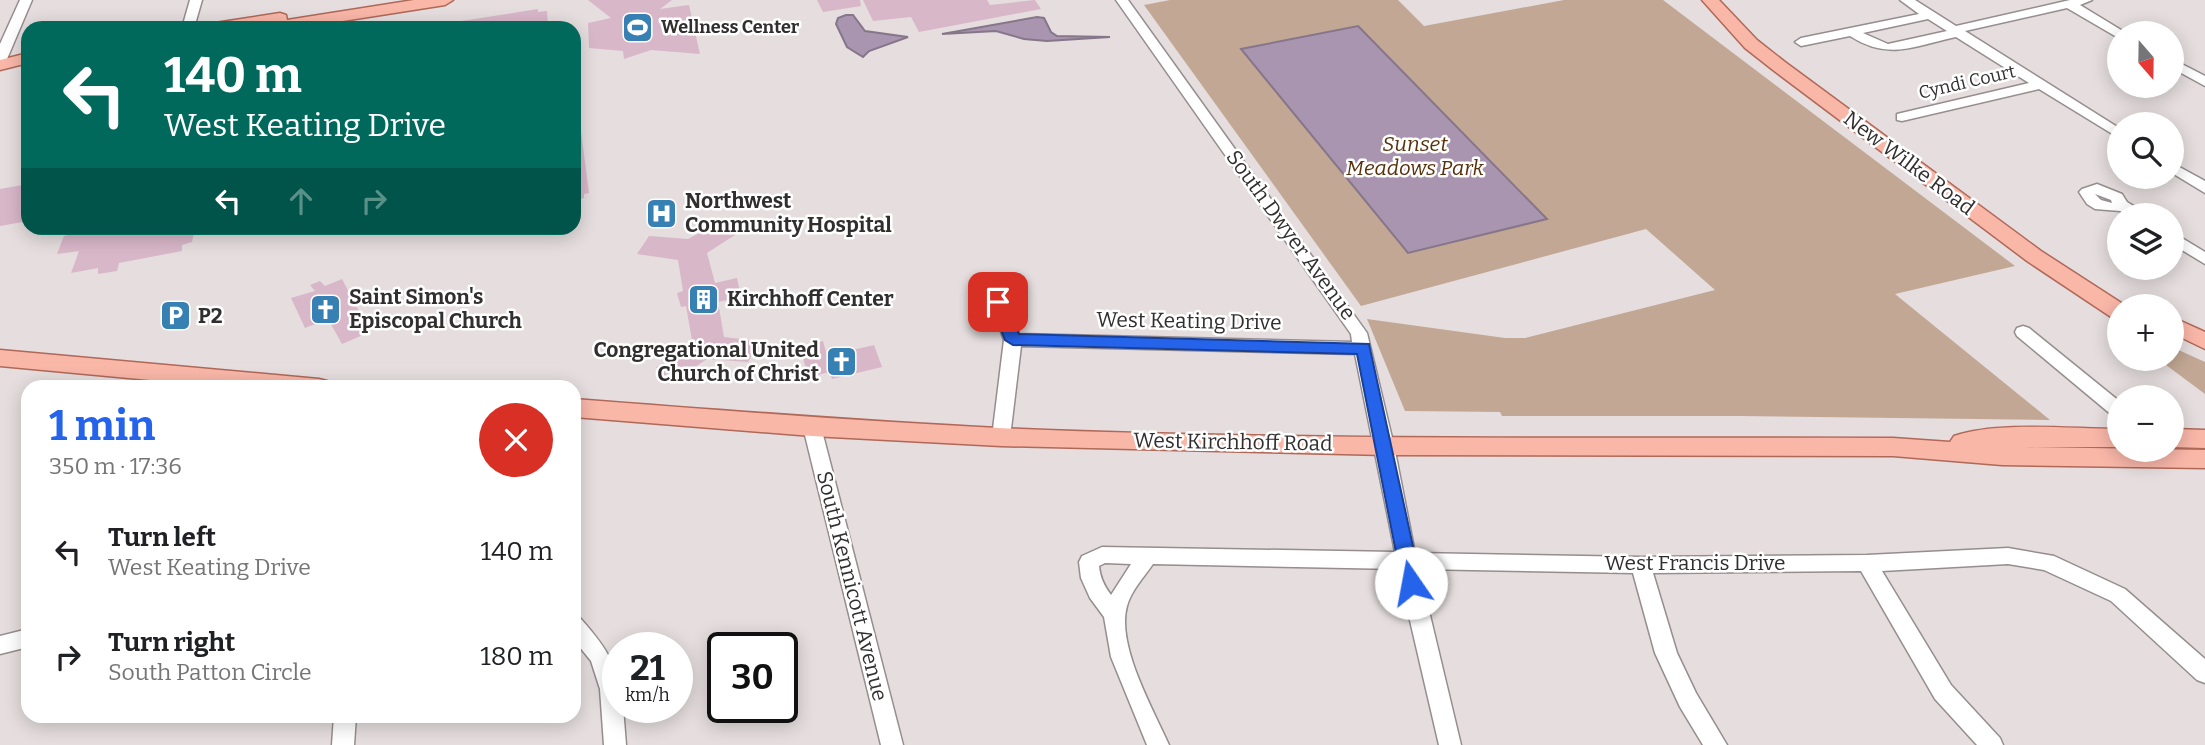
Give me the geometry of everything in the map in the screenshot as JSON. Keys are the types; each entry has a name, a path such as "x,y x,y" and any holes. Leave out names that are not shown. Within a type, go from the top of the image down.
{"main road":[{"path":"259,21 390,0"},
{"path":"311,21 445,0"},
{"name":"New Wilke Road","path":"1710,0 1751,44 1779,66 2034,256 2107,304"},
{"name":"New Wilke Road","path":"1727,0 1764,40 1841,100 2056,256 2118,294"},
{"path":"0,65 21,60"},
{"path":"0,65 21,64"},
{"path":"2184,330 2205,341"},
{"path":"2184,345 2205,355"},
{"path":"0,358 189,380"},
{"name":"West Kirchhoff Road","path":"581,409 812,427 1001,437 1385,446 1893,447 2000,439 2107,438"},
{"path":"2184,438 2205,439"},
{"name":"West Kirchhoff Road","path":"1893,447 2003,456 2205,459"}],"street":[{"path":"0,59 26,0"},
{"path":"190,21 196,0"},
{"name":"South Dwyer Avenue","path":"1122,0 1353,321 1364,348 1406,558 1450,745"},
{"path":"1906,0 2107,127"},
{"path":"1851,31 1870,43 1888,48 2086,0"},
{"path":"2069,4 2107,26"},
{"path":"1801,42 1930,15"},
{"path":"2184,70 2205,82"},
{"name":"Cyndi Court","path":"1902,117 2040,85"},
{"path":"2184,175 2205,188"},
{"path":"2184,245 2205,259"},
{"path":"998,302 1013,340 1001,437"},
{"path":"2023,332 2107,401"},
{"name":"West Keating Drive","path":"1013,340 1364,348"},
{"name":"South Kennicott Avenue","path":"812,427 892,745"},
{"name":"West Francis Drive","path":"1116,616 1095,591 1089,574 1089,562 1102,555 1406,558 1641,565 1867,563 2008,556 2047,562 2118,596 2205,673"},
{"path":"1147,556 1116,608 1116,638 1131,684 1158,745"},
{"path":"1867,563 1937,684 1992,745"},
{"path":"1641,565 1666,653 1688,700 1716,745"},
{"path":"581,633 600,656 611,689 615,745"},
{"path":"0,645 21,640"},
{"path":"343,745 345,723"}],"green space":[{"name":"Sunset Meadows Park","path":"1170,0 1398,0 1424,26 1564,0 1663,0 2015,266 1895,294 2050,420 1502,416 1500,412 1405,411 1367,319 1505,338 1525,338 1715,290 1646,229 1361,306 1144,5"},
{"path":"2184,352 2205,362 2205,394 2174,371 2184,371"}],"shaded area":[{"path":"853,15 865,31 908,37 869,51 863,57 847,47 836,24 838,18"},
{"path":"1044,18 1051,32 1057,36 1110,37 1047,41 1024,39 996,31 942,34"},
{"path":"1358,26 1547,219 1408,253 1241,49"}],"building":[{"name":"Wellness Center","path":"588,0 672,0 660,9 689,5 700,54 651,50 624,59 623,51 589,48 588,23 611,18"},
{"path":"817,0 860,0 861,6 823,12"},
{"path":"863,0 987,0 990,5 1035,0 1041,9 919,32 911,17 873,21"},
{"path":"538,9 538,12 547,11 548,21 461,21"},
{"path":"581,131 589,193 584,194 581,199"},
{"path":"21,185 21,222 0,226 0,189"},
{"name":"Kirchhoff Center","path":"719,223 738,233 707,253 715,283 737,278 741,297 718,302 724,337 767,342 761,354 753,353 748,362 707,359 676,380 669,373 663,376 656,367 693,346 686,306 681,307 677,293 683,291 678,260 637,254 649,236 688,239"},
{"path":"194,235 192,242 182,245 182,251 119,263 117,271 98,274 98,268 71,273 79,251 57,254 64,236"},
{"name":"Saint Simon's Episcopal Church","path":"342,279 370,332 342,344 328,319 305,328 291,298 315,291 310,285 320,281 325,286"},
{"name":"Congregational United Church of Christ","path":"823,341 827,356 874,345 882,367 832,379 830,372 808,377 800,347"}],"place":[{"name":"Wellness Center","path":"638,27"},
{"name":"Northwest Community Hospital","path":"662,213"},
{"name":"Kirchhoff Center","path":"704,299"},
{"name":"Saint Simon's Episcopal Church","path":"326,309"},
{"name":"P2","path":"175,316"},
{"name":"Congregational United Church of Christ","path":"842,362"}],"route":[{"path":"998,302 1013,340 1364,348 1411,583"}]}
